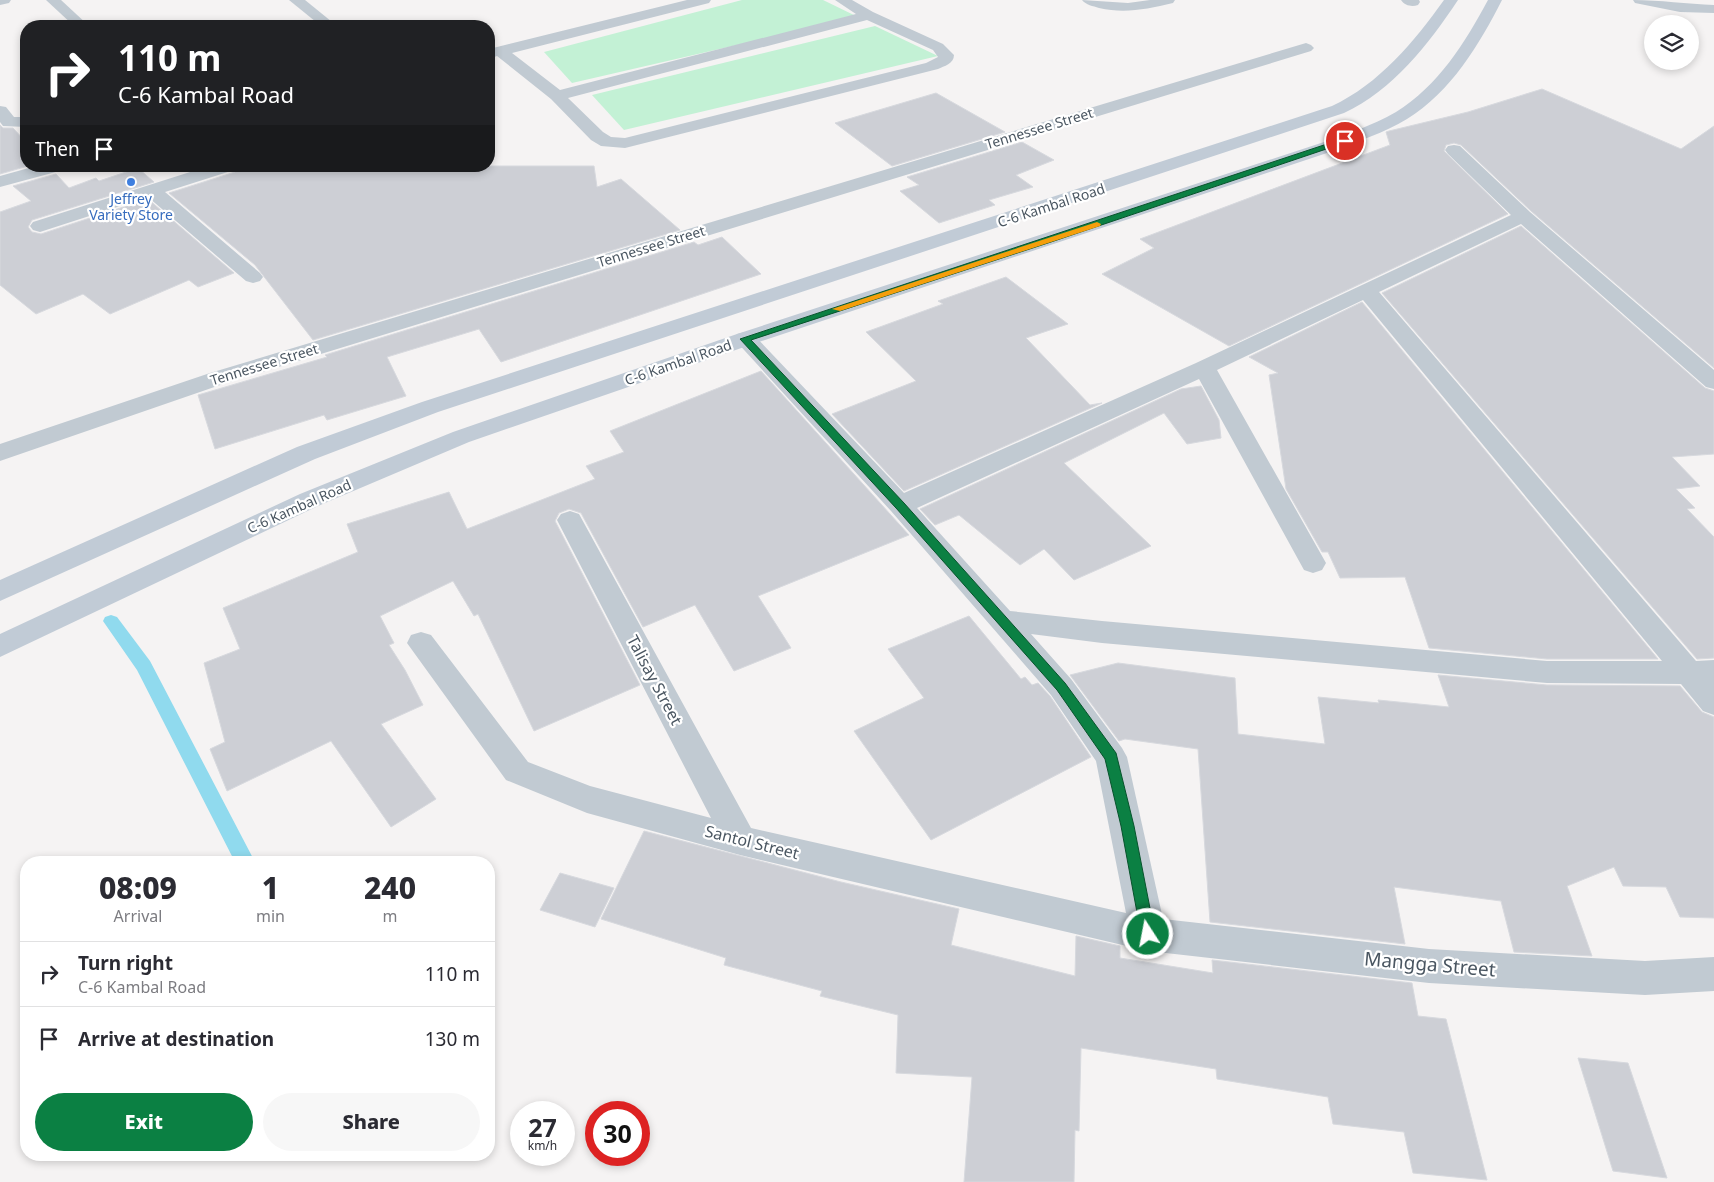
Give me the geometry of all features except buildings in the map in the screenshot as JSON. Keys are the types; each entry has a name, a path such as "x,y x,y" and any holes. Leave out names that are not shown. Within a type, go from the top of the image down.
{"main road":[{"name":"C-6 Kambal Road","path":"0,591 306,453 374,427 1337,110 1368,93 1398,64 1451,0"},
{"name":"C-6 Kambal Road","path":"0,646 309,500 461,437 745,339 1290,160 1379,127 1412,109 1444,80 1488,15 1495,0"}],"street":[{"path":"0,1 4,0"},
{"path":"53,0 75,20"},
{"path":"296,0 322,20"},
{"path":"495,52 704,0"},
{"path":"495,53 557,96 597,136 607,142 625,143 932,66 946,59 946,55 938,47 868,15 842,0"},
{"path":"1089,0 1122,9 1168,0"},
{"path":"1644,1 1680,8 1714,10"},
{"path":"557,96 868,15"},
{"name":"Tennessee Street","path":"0,453 227,375 1306,48"},
{"path":"0,111 9,122 20,122"},
{"path":"1454,150 1523,216 1714,382"},
{"path":"0,182 35,172"},
{"path":"40,226 210,172"},
{"path":"152,191 253,277"},
{"path":"900,505 1204,368 1523,216"},
{"path":"1368,291 1702,672 1714,703"},
{"path":"745,339 900,505 1061,687 1111,757 1127,826 1148,934"},
{"path":"1204,368 1313,563"},
{"name":"Talisay Street","path":"570,520 740,840"},
{"path":"1000,620 1102,632 1537,671 1702,672"},
{"name":"Santol Street","path":"422,642 517,771 587,799 740,840 1148,934"},
{"name":"Mangga Street","path":"1148,934 1429,966 1646,978 1714,974"}],"green space":[{"path":"742,0 823,0 858,17 572,83 544,52"},
{"path":"875,26 938,56 624,130 592,95"}],"waterway":[{"path":"111,621 144,666 242,856"}],"slow traffic":[{"path":"837,309 1097,224"}],"place":[{"name":"Jeffrey Variety Store","path":"131,182"}],"route":[{"path":"1148,934 1127,826 1111,757 1061,687 900,505 745,339 1345,141"}]}
